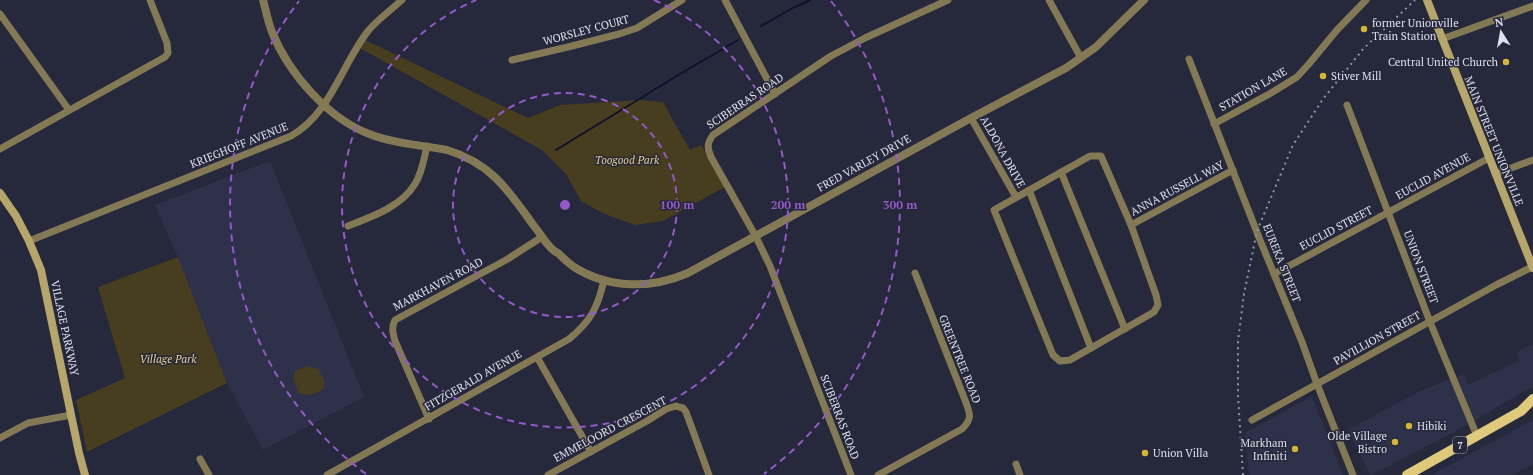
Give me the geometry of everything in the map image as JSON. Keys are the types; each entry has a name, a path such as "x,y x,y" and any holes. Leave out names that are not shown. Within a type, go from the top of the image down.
{"main road":[{"name":"MAIN STREET UNIONVILLE","path":"1427,0 1488,158 1533,268"},
{"name":"VILLAGE PARKWAY","path":"0,193 16,216 37,257 45,284 71,415 85,475"},
{"name":"7","path":"1407,475 1521,411 1533,399"},
{"name":"7","path":"1521,411 1533,410"}],"street":[{"path":"0,149 166,57 168,53 168,43 150,0"},
{"name":"FRED VARLEY DRIVE","path":"263,0 272,33 289,64 298,77 325,106 349,124 373,136 427,146 459,154 479,164 502,184 551,249 566,261 590,275 604,280 615,283 640,284 674,278 717,257 971,118 1066,68 1096,47 1144,0"},
{"name":"KRIEGHOFF AVENUE","path":"30,241 291,136 306,127 325,106 351,57 368,31 402,0"},
{"name":"WORSLEY COURT","path":"512,60 568,48 638,28 682,0"},
{"path":"725,0 775,94"},
{"name":"SCIBERRAS ROAD","path":"851,475 770,266 755,235 707,149 708,141 713,135 831,56 948,0"},
{"path":"1049,0 1081,58"},
{"name":"STATION LANE","path":"1214,124 1271,93 1297,76 1337,30 1366,0"},
{"path":"1442,39 1533,6"},
{"path":"0,14 69,110"},
{"name":"EUREKA STREET","path":"1189,59 1302,342 1353,475"},
{"name":"UNION STREET","path":"1347,105 1430,322 1477,436"},
{"name":"ALDONA DRIVE","path":"971,118 1016,198"},
{"path":"348,226 381,214 408,193 415,184 423,164 427,146"},
{"path":"1090,156 1102,156 1131,225 1156,295 1158,305 1154,312 1070,360 1060,361 1053,355 994,210 1029,190 1090,156"},
{"name":"EUCLID AVENUE","path":"1388,213 1488,158"},
{"path":"1495,174 1533,160"},
{"name":"ANNA RUSSELL WAY","path":"1131,225 1234,170"},
{"path":"1061,172 1125,329"},
{"path":"1029,190 1091,348"},
{"name":"EUCLID STREET","path":"1274,274 1388,213"},
{"name":"MARKHAVEN ROAD","path":"429,418 395,340 392,331 392,325 395,320 506,260 542,237"},
{"name":"PAVILLION STREET","path":"1252,420 1496,284 1533,268"},
{"name":"GREENTREE ROAD","path":"878,475 962,429 969,422 970,416 967,406 915,273"},
{"name":"FITZGERALD AVENUE","path":"327,475 557,346 580,330 597,305 604,280"},
{"path":"537,357 591,452"},
{"name":"EMMELOORD CRESCENT","path":"548,475 647,422 666,409 676,406 683,408 686,412 710,475"},
{"path":"0,438 28,423 71,415"},
{"path":"200,459 209,475"},
{"path":"1016,464 1020,475"}],"shaded area":[{"path":"270,161 364,397 263,450 227,383 178,257 155,205"},
{"path":"1533,344 1533,386 1467,425 1370,475 1348,430 1416,393 1463,374 1468,385 1520,360 1517,352"},
{"path":"1312,396 1343,475 1249,475 1245,433"},
{"path":"1533,420 1533,464 1513,475 1431,475"}],"green space":[{"name":"Toogood Park","path":"363,39 528,118 560,105 639,100 663,102 690,150 701,145 725,187 663,221 635,225 602,213 581,201 566,174 542,150 358,47"},
{"name":"Village Park","path":"178,257 227,383 87,452 76,400 125,378 98,287"},
{"path":"307,366 318,369 324,380 324,388 309,395 299,393 293,379 295,371"}],"waterway":[{"path":"761,26 810,0"},
{"path":"556,150 738,40"}],"railway":[{"path":"1243,475 1238,396 1238,341 1244,294 1257,231 1293,145 1323,99 1364,48 1415,0"}],"place":[{"name":"former Unionville Train Station","path":"1364,29"},
{"name":"Central United Church","path":"1506,62"},
{"name":"Stiver Mill","path":"1323,76"},
{"name":"Hibiki","path":"1409,426"},
{"name":"Olde Village Bistro","path":"1395,442"},
{"name":"Markham Infiniti","path":"1295,449"},
{"name":"Union Villa","path":"1145,453"}]}
